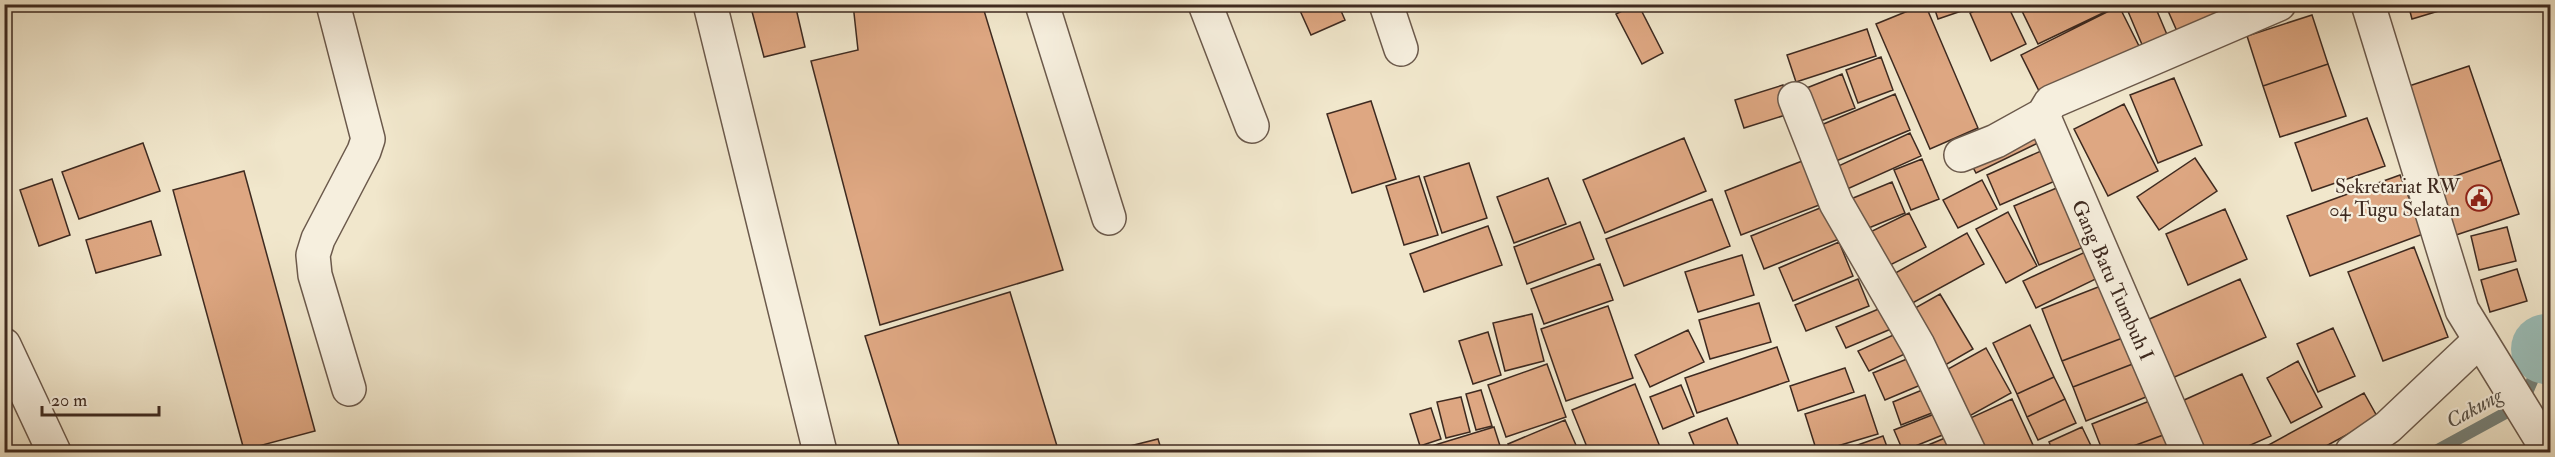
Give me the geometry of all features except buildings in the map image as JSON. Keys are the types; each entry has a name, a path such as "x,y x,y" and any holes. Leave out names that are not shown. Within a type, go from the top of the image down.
{"street":[{"path":"333,4 368,139 364,151 318,238 313,255 315,275 349,389"},
{"path":"710,4 820,453"},
{"path":"1042,4 1108,218"},
{"path":"1205,4 1252,126"},
{"path":"1386,4 1401,49"},
{"path":"1961,154 1995,141 2044,111 2051,102 2279,4"},
{"path":"2368,4 2462,310 2479,341 2527,415 2541,450"},
{"path":"1795,99 1836,203 1918,345 1969,453"},
{"name":"Gang Batu Tumbuh I","path":"2044,111 2188,453"},
{"path":"2352,453 2388,427 2479,341"},
{"path":"4,345 54,453"}],"waterway":[{"name":"Cakung","path":"2434,452 2522,404 2546,349 2550,324"}],"place":[{"name":"Sekretariat RW 04 Tugu Selatan","path":"2479,198"}]}
